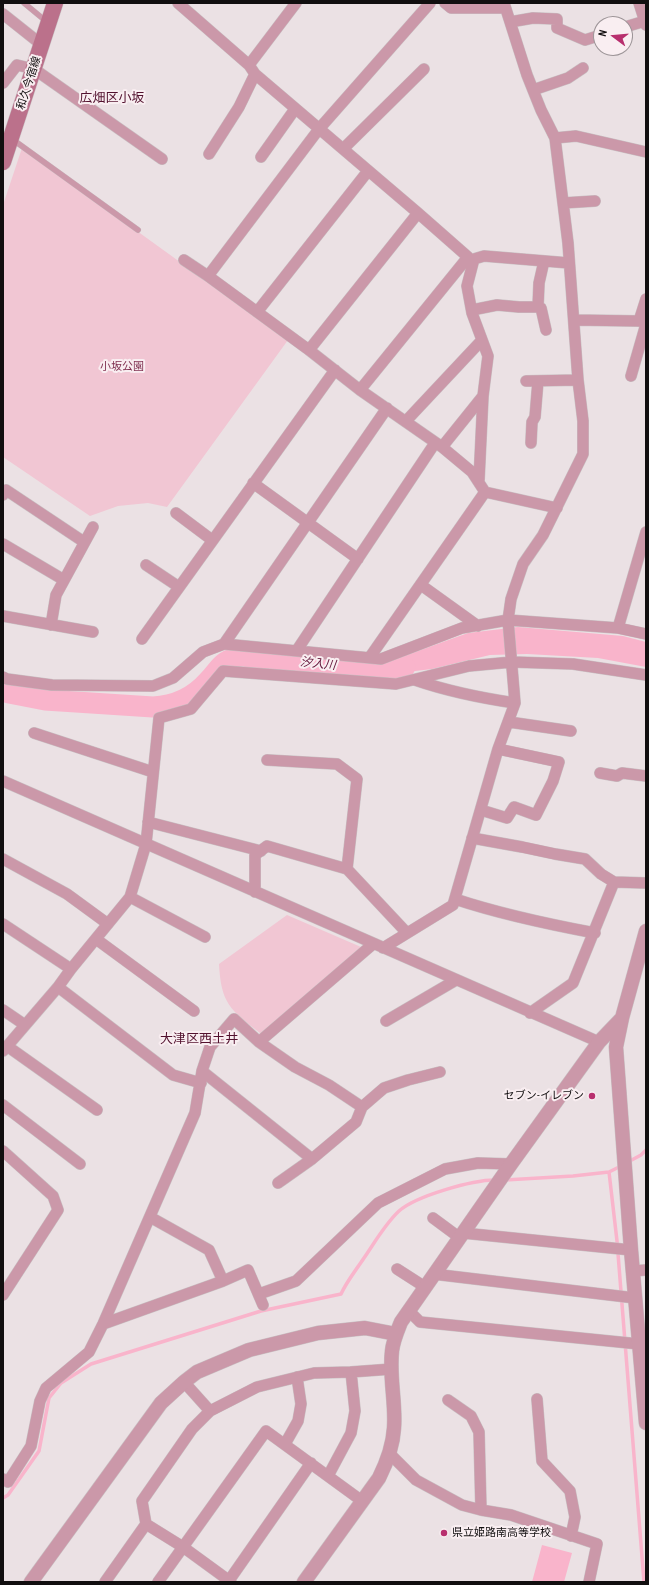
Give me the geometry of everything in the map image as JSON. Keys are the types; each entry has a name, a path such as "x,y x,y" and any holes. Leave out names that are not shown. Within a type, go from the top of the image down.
{"main road":[{"name":"和久今宿線","path":"3,162 55,3"}],"street":[{"path":"178,3 295,109 471,258"},
{"path":"209,154 239,107 252,69 296,3"},
{"path":"208,276 319,129 430,3"},
{"path":"383,948 453,905 498,749 515,703 508,620 511,599 523,564 543,534 583,454 583,421 578,380 569,263 555,138 533,90 505,6 451,8 445,3"},
{"path":"633,25 645,23 639,3"},
{"path":"3,14 42,45"},
{"path":"510,22 533,18 557,20 557,28 585,40 593,38"},
{"path":"3,83 17,65 34,69 162,159"},
{"path":"533,90 568,78 584,68"},
{"path":"343,149 424,69"},
{"path":"261,157 295,109"},
{"path":"555,138 576,136 646,152"},
{"path":"257,312 368,171"},
{"path":"563,203 595,201"},
{"path":"309,350 418,213"},
{"path":"360,390 471,258 484,256 569,263"},
{"path":"471,258 467,286 472,310 488,356 483,396 479,480"},
{"path":"184,260 309,350 360,390 438,445 472,472 479,480 485,492"},
{"path":"544,261 539,283 538,307 541,308 546,330"},
{"path":"631,376 644,323 646,299"},
{"path":"472,310 497,305 519,308 538,307"},
{"path":"574,320 644,323"},
{"path":"406,421 482,340"},
{"path":"142,639 335,370"},
{"path":"526,381 578,380"},
{"path":"531,443 532,422 535,417 538,381"},
{"path":"297,650 358,559 438,445 483,396"},
{"path":"224,644 387,408"},
{"path":"254,483 358,559"},
{"path":"3,495 6,490 84,542"},
{"path":"485,492 557,508"},
{"path":"370,658 485,492"},
{"path":"176,514 212,540"},
{"path":"51,625 56,595 93,528"},
{"path":"618,628 646,532"},
{"path":"3,544 64,580"},
{"path":"146,565 179,587"},
{"path":"421,585 478,626"},
{"path":"3,616 93,632"},
{"path":"3,677 7,679 52,685 154,686 173,678 203,652 224,644 381,659 462,628 508,620 618,628 646,634"},
{"path":"97,1110 5,1048 58,987 130,897 146,844 159,718 191,709 223,671 396,684 469,666 512,662 573,664 646,675"},
{"path":"415,680 432,686 484,698 515,703"},
{"path":"509,722 571,731"},
{"path":"34,733 153,772"},
{"path":"481,810 507,818 514,807 536,815 553,781 559,762 498,749"},
{"path":"267,760 337,764 357,778 347,869"},
{"path":"600,774 617,776 622,773 646,776"},
{"path":"3,781 599,1042"},
{"path":"148,822 261,851"},
{"path":"472,838 585,859 601,874 614,882 646,883"},
{"path":"255,892 255,855 267,846 347,869 407,933"},
{"path":"3,859 67,894 108,924"},
{"path":"530,1013 574,983 614,882"},
{"path":"130,897 205,937"},
{"path":"455,899 483,908 544,923 595,933"},
{"path":"3,924 71,969"},
{"path":"646,931 622,1018 616,1047 626,1249 640,1270 624,1297 629,1343 646,1423"},
{"path":"96,939 194,1011"},
{"path":"259,1042 373,944"},
{"path":"386,1021 456,980"},
{"path":"58,987 173,1075 200,1083"},
{"path":"3,1010 25,1025"},
{"path":"304,1582 379,1478 389,1453 392,1444 394,1426 392,1352 396,1334 408,1310 599,1042 622,1018"},
{"path":"3,1479 8,1482 31,1446 40,1400 46,1388 89,1352 103,1324 195,1114 202,1071 210,1048 234,1019 259,1042 295,1067 329,1085 362,1107"},
{"path":"202,1071 312,1158"},
{"path":"278,1182 312,1158 356,1122 362,1107 384,1088 440,1072"},
{"path":"3,1105 80,1164"},
{"path":"3,1151 53,1196 58,1210 3,1295"},
{"path":"103,1324 223,1281 248,1270 261,1299 296,1281 378,1203 445,1169 478,1163 511,1164"},
{"path":"150,1217 209,1250 223,1281"},
{"path":"433,1218 461,1235 626,1249"},
{"path":"397,1268 425,1287"},
{"path":"433,1274 624,1297"},
{"path":"408,1310 420,1322 629,1343"},
{"path":"31,1582 162,1403 197,1372 248,1350 318,1333 366,1328 396,1334"},
{"path":"105,1582 146,1524 142,1501 192,1429 210,1411 257,1387 314,1373 392,1369"},
{"path":"328,1476 351,1433 355,1411 351,1372"},
{"path":"285,1444 298,1421 301,1404 297,1377"},
{"path":"184,1382 210,1411"},
{"path":"537,1399 542,1462 570,1491 575,1517 571,1536"},
{"path":"448,1400 471,1416 479,1432 481,1510"},
{"path":"158,1582 266,1430 362,1501"},
{"path":"389,1453 416,1480 462,1505 511,1515 597,1544 589,1582"},
{"path":"146,1524 183,1547 229,1581 311,1463"}],"lane":[{"path":"24,3 49,23"},
{"path":"11,138 138,230"}],"green space":[{"name":"小坂公園","path":"22,148 288,340 167,507 148,503 118,506 90,516 3,457 3,205"},
{"path":"287,915 361,947 360,953 263,1033 260,1033 241,1018 229,1004 222,988 219,964"}],"shaded area":[{"path":"518,627 623,636 646,642 646,667 598,658 527,654 490,655 432,669 390,674 338,658 387,662 468,633"},
{"path":"542,1545 572,1553 564,1582 532,1582"}],"waterway":[{"name":"汐入川","path":"3,690 9,693 45,700 153,707 176,703 190,696 202,687 225,662 242,656 374,670 405,667"},
{"path":"628,1162 641,1155 646,1150"},
{"path":"505,1180 573,1176 609,1172 621,1166"},
{"path":"609,1172 617,1241 644,1582"},
{"path":"3,1498 8,1495 39,1451 49,1398 61,1383 91,1364 261,1311 341,1294 380,1233 399,1211 407,1205 459,1186 495,1180"}],"place":[{"name":"セブン-イレブン","path":"592,1096"},
{"name":"県立姫路南高等学校","path":"444,1533"}],"district":[{"name":"広畑区小坂","path":"112,98"},
{"name":"大津区西土井","path":"199,1039"}]}
